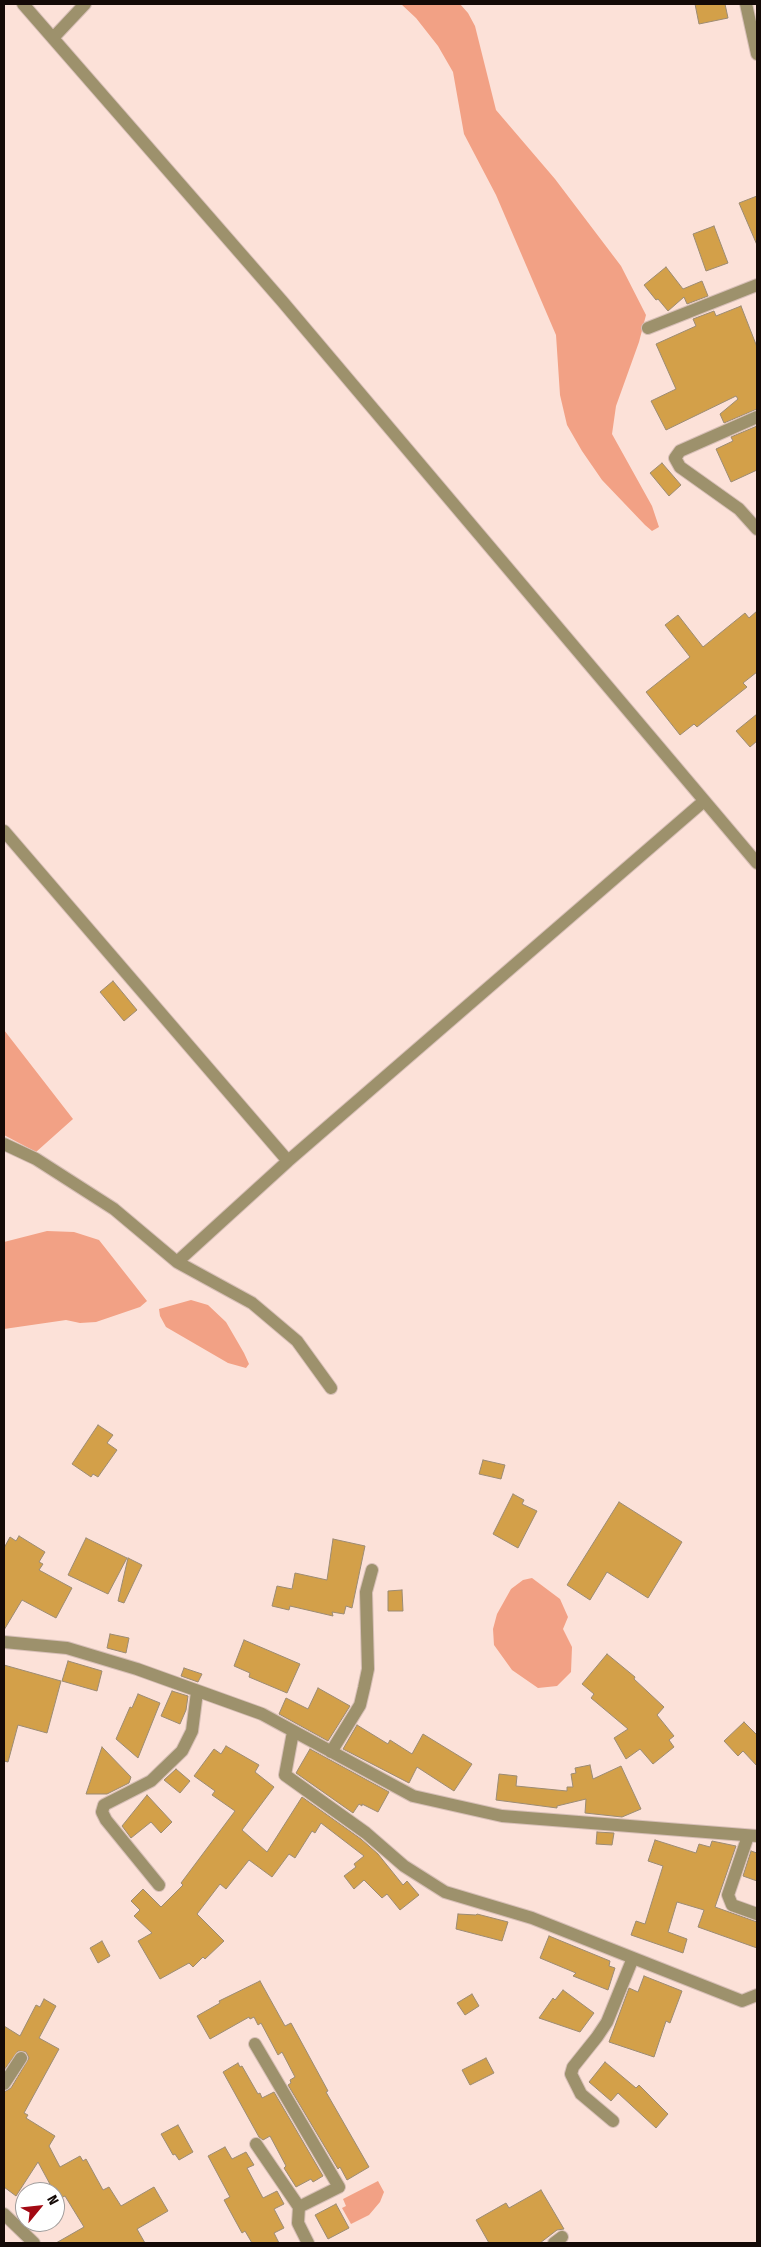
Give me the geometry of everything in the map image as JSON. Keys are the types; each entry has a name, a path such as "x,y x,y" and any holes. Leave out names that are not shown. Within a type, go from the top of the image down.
{"street":[{"path":"23,4 282,301 757,863"},
{"path":"52,38 85,4"},
{"path":"746,4 757,54"},
{"path":"648,328 757,285"},
{"path":"757,417 680,451 675,458 680,467 734,504 757,529"},
{"path":"177,1262 288,1160 704,801"},
{"path":"4,831 288,1160"},
{"path":"4,1144 36,1159 114,1209 177,1262 252,1304 297,1341 331,1388"},
{"path":"331,1752 360,1705 364,1688 368,1669 366,1592 372,1570"},
{"path":"4,1642 67,1648 137,1668 197,1692 262,1714 414,1796 502,1816 752,1836 728,1895 732,1906 757,1914"},
{"path":"160,1885 106,1820 102,1812 104,1805 151,1782 182,1751 192,1731 197,1692"},
{"path":"293,1732 285,1775 366,1833 404,1866 445,1892 532,1918 742,2001 757,1995"},
{"path":"613,2121 581,2094 571,2074 573,2067 607,2022 632,1958"},
{"path":"255,2044 339,2187 299,2207"},
{"path":"4,2084 21,2058"},
{"path":"256,2144 299,2207 298,2223 308,2243"},
{"path":"4,2214 34,2243"}],"shaded area":[{"path":"401,4 460,4 468,13 475,26 496,110 555,179 621,266 646,315 639,342 616,406 612,434 652,506 659,527 652,531 602,480 567,425 560,395 556,335 496,195 464,134 453,72 438,46 416,18"},
{"path":"4,1030 73,1119 36,1152 4,1135"},
{"path":"47,1231 74,1232 99,1240 147,1301 140,1307 96,1322 80,1323 66,1320 4,1329 4,1242"},
{"path":"191,1300 208,1305 226,1322 249,1364 246,1368 228,1363 166,1327 160,1316 159,1309"},
{"path":"532,1578 560,1599 568,1617 563,1629 572,1647 571,1672 557,1686 538,1688 512,1670 494,1645 493,1629 497,1614 511,1589 523,1580"},
{"path":"378,2181 384,2192 380,2202 369,2215 351,2224 342,2208 346,2206 343,2199"}],"building":[{"path":"695,4 725,4 728,18 699,24"},
{"path":"757,196 757,245 739,203"},
{"path":"714,226 728,263 706,271 693,234"},
{"path":"666,267 683,289 702,281 708,296 687,304 684,297 668,311 644,285"},
{"path":"741,306 757,347 757,409 724,423 720,414 738,399 736,396 666,430 651,401 676,389 656,344 696,326 693,319 714,311 716,316"},
{"path":"757,426 757,470 731,482 716,449 733,441 731,437"},
{"path":"662,463 681,485 669,496 650,473"},
{"path":"757,611 757,672 743,683 747,687 697,727 694,724 680,735 646,692 690,657 665,625 678,615 703,647 745,613 749,618"},
{"path":"757,714 757,741 750,747 736,731"},
{"path":"113,981 137,1010 124,1021 100,992"},
{"path":"98,1425 113,1435 107,1443 117,1450 98,1477 93,1474 91,1477 72,1464"},
{"path":"483,1460 505,1465 501,1479 479,1474"},
{"path":"513,1494 524,1500 522,1504 537,1511 518,1548 493,1534"},
{"path":"619,1502 682,1542 648,1598 607,1572 590,1600 567,1585"},
{"path":"19,1536 45,1552 39,1562 43,1564 39,1570 72,1588 56,1618 22,1600 4,1630 4,1548 10,1537 16,1541"},
{"path":"86,1538 127,1558 108,1594 68,1575"},
{"path":"333,1539 365,1546 352,1608 346,1606 344,1614 332,1612 333,1616 290,1606 289,1610 272,1606 277,1586 292,1589 295,1573 327,1580"},
{"path":"128,1558 142,1565 124,1603 118,1601"},
{"path":"402,1590 403,1611 388,1611 388,1591"},
{"path":"110,1634 129,1638 126,1653 107,1648"},
{"path":"244,1640 300,1664 287,1693 249,1677 250,1673 234,1666"},
{"path":"607,1654 635,1677 634,1679 664,1707 657,1715 674,1736 669,1740 674,1747 653,1764 640,1749 626,1759 614,1738 628,1729 591,1698 594,1694 582,1684"},
{"path":"68,1661 102,1671 97,1691 62,1681"},
{"path":"4,1665 61,1681 47,1733 18,1725 8,1762 4,1761"},
{"path":"184,1668 202,1674 198,1682 181,1676"},
{"path":"318,1688 350,1706 328,1741 279,1714 286,1698 308,1709"},
{"path":"172,1691 188,1696 186,1710 180,1724 161,1716"},
{"path":"138,1694 160,1703 138,1758 116,1739"},
{"path":"744,1722 757,1735 757,1766 743,1751 738,1756 724,1741"},
{"path":"357,1725 388,1744 390,1740 412,1754 423,1734 472,1764 454,1791 417,1767 409,1783 343,1749"},
{"path":"226,1746 259,1765 255,1772 274,1787 242,1830 267,1852 302,1797 361,1839 378,1854 403,1885 407,1881 419,1895 400,1910 387,1894 382,1898 364,1880 354,1889 344,1876 356,1867 354,1864 364,1856 321,1823 315,1833 312,1831 295,1858 289,1854 272,1877 249,1860 226,1889 220,1884 197,1914 224,1941 205,1959 203,1957 193,1967 189,1963 160,1979 138,1941 152,1933 134,1916 140,1910 131,1901 143,1889 161,1907 183,1885 181,1883 235,1811 212,1795 215,1791 194,1776 214,1749 221,1754"},
{"path":"102,1747 131,1777 129,1783 107,1794 86,1794"},
{"path":"310,1749 389,1792 378,1812 359,1804 353,1813 296,1773"},
{"path":"590,1765 593,1779 621,1766 641,1809 622,1817 585,1813 586,1799 557,1806 557,1808 496,1800 499,1774 517,1776 516,1786 567,1791 567,1787 573,1787 571,1774 576,1773 575,1768"},
{"path":"176,1769 190,1781 180,1793 164,1780"},
{"path":"147,1795 172,1822 161,1833 151,1822 131,1838 122,1826"},
{"path":"597,1832 614,1833 612,1845 596,1844"},
{"path":"655,1840 696,1853 699,1844 710,1847 712,1841 736,1846 715,1907 757,1922 757,1948 698,1927 704,1910 677,1902 668,1932 687,1939 683,1953 631,1935 636,1921 645,1924 663,1866 648,1861"},
{"path":"751,1851 757,1853 757,1881 743,1876"},
{"path":"458,1914 477,1914 508,1922 502,1941 456,1929"},
{"path":"549,1936 610,1961 609,1966 615,1968 608,1990 573,1976 576,1973 540,1958"},
{"path":"102,1941 110,1956 98,1963 90,1948"},
{"path":"644,1976 682,1991 670,2023 666,2021 654,2057 609,2042 629,1988 638,1992"},
{"path":"260,1981 285,2026 291,2023 328,2091 326,2092 369,2167 347,2180 340,2167 338,2169 288,2085 291,2083 290,2080 295,2077 282,2052 278,2055 261,2023 258,2025 254,2017 250,2019 249,2017 210,2039 197,2016 220,2003 219,2001"},
{"path":"563,1990 594,2013 580,2032 539,2018 553,1998 555,2000"},
{"path":"472,1994 479,2006 465,2015 457,2003"},
{"path":"44,1999 56,2006 39,2038 59,2049 24,2113 28,2115 26,2118 55,2136 49,2146 60,2167 80,2156 83,2161 86,2159 103,2190 109,2187 121,2206 154,2187 168,2211 137,2229 145,2243 56,2243 84,2227 65,2196 65,2182 49,2182 38,2162 25,2182 15,2182 15,2195 4,2187 4,2092 11,2088 29,2058 26,2052 18,2051 4,2070 4,2026 20,2036 36,2005 40,2007"},
{"path":"486,2058 494,2073 470,2085 462,2070"},
{"path":"605,2062 636,2088 639,2085 668,2114 656,2128 618,2093 611,2101 589,2082"},
{"path":"238,2063 240,2067 242,2066 262,2098 274,2092 323,2176 313,2182 311,2179 296,2187 284,2168 286,2166 270,2136 263,2140 259,2137 223,2072"},
{"path":"178,2125 193,2152 179,2160 175,2154 173,2155 161,2134"},
{"path":"225,2147 232,2159 246,2152 254,2165 247,2168 263,2198 277,2191 284,2204 274,2209 284,2228 274,2233 279,2243 252,2243 245,2231 242,2233 224,2200 230,2197 208,2156"},
{"path":"541,2190 564,2229 557,2230 540,2243 489,2243 476,2220 506,2203 509,2208"},
{"path":"336,2204 349,2228 328,2239 315,2215"}]}
